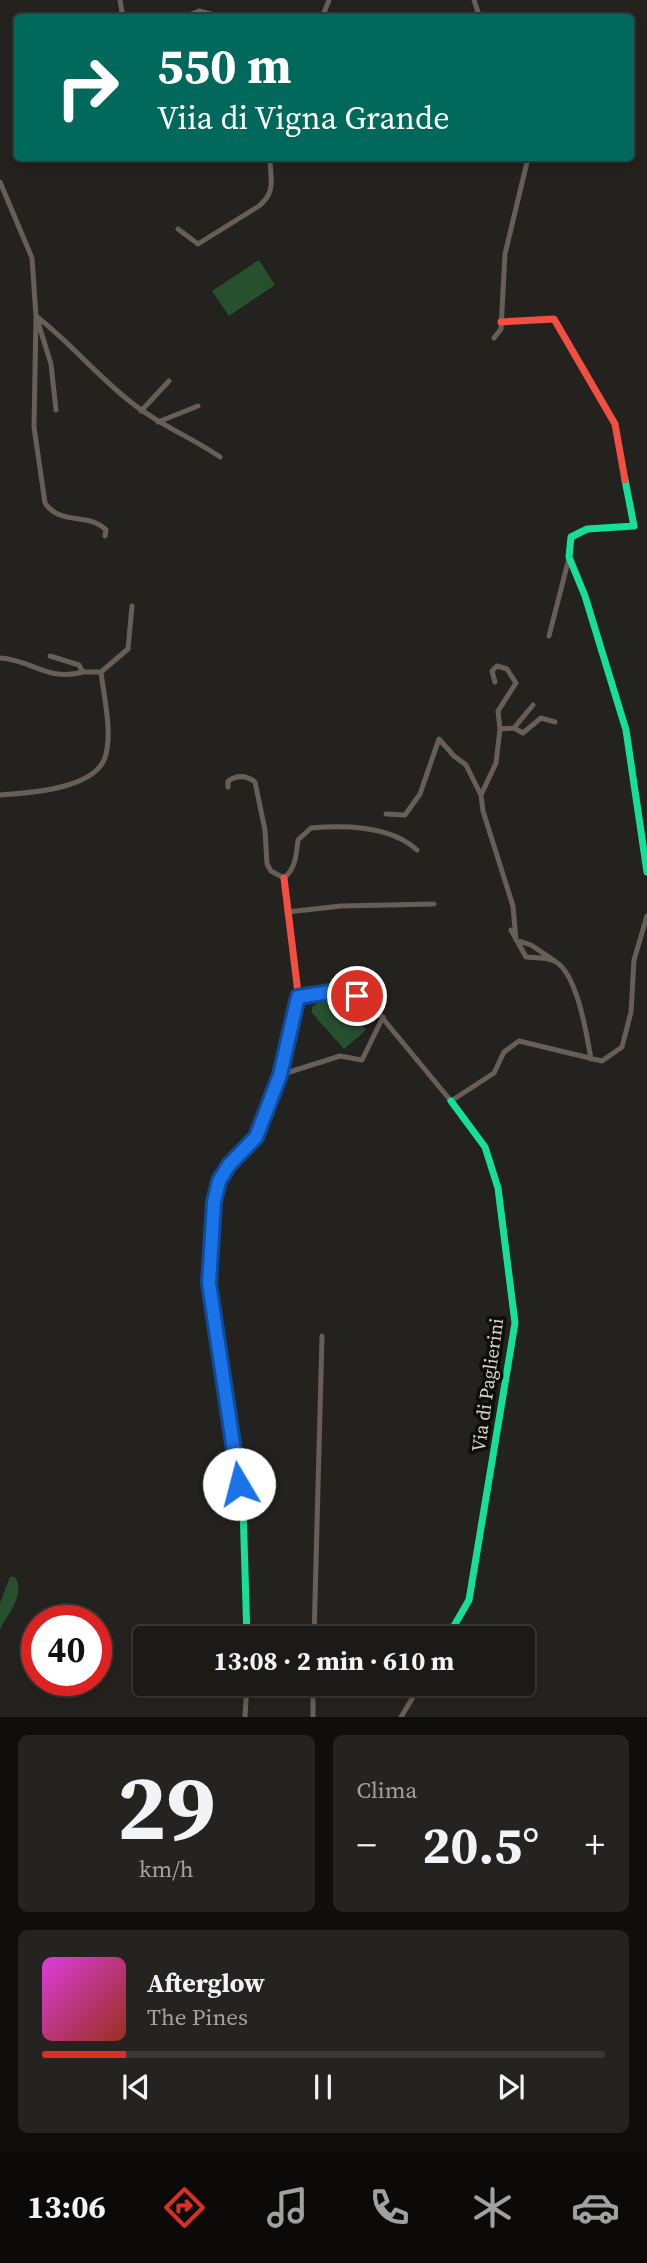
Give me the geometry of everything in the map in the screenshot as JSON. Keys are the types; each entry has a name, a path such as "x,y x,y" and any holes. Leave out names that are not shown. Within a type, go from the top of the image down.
{"street":[{"path":"192,14 199,11 211,14"},
{"path":"178,229 198,244 259,206 268,198 273,188 270,161"},
{"path":"494,338 501,329 505,254 527,161"},
{"path":"0,182 32,258 36,316 34,427 45,503 62,517 103,526 106,536"},
{"path":"36,316 51,364 57,410"},
{"path":"36,316 71,343 113,387 141,411 220,457"},
{"path":"501,322 522,323 554,319 615,424 634,526 587,529 571,537 569,557 549,636"},
{"path":"141,411 169,381"},
{"path":"158,422 198,406"},
{"path":"569,557 585,596 626,730 647,872"},
{"path":"0,658 25,663 52,676 101,672 128,649 132,607"},
{"path":"50,656 79,665 83,672"},
{"path":"481,795 496,763 500,729 498,711 516,683 507,669 497,666 492,671 495,682"},
{"path":"0,795 68,785 90,776 99,768 107,747 101,672"},
{"path":"514,728 533,705"},
{"path":"500,729 514,728 523,733 541,718 555,722"},
{"path":"386,814 405,815 421,794 439,739 466,765 481,795 492,847 513,906 516,940"},
{"path":"228,787 228,781 237,777 245,776 255,782 262,814 267,864 271,871 284,878"},
{"path":"247,1626 243,1507 208,1260 219,1181 229,1165 256,1137 280,1075 298,997 284,878 294,866 298,840 311,828 368,830 396,836 417,850"},
{"path":"286,912 352,905 433,904"},
{"path":"298,997 330,992 357,996 370,1003 451,1101 494,1073 504,1052 519,1041 602,1061 622,1047 631,1012 634,960 647,916"},
{"path":"511,930 526,957 555,961"},
{"path":"516,940 531,945 555,961 567,973 584,1021 591,1059"},
{"path":"280,1075 340,1056 362,1059 383,1017"},
{"name":"Via di Paglierini","path":"451,1101 485,1147 498,1188 515,1323 468,1600 454,1626"},
{"path":"314,1626 322,1336"},
{"path":"245,1714 246,1696"},
{"path":"313,1696 313,1717"},
{"path":"401,1717 414,1696"}],"green space":[{"path":"259,260 275,285 229,316 212,291"},
{"path":"331,995 338,996 366,1030 344,1049 312,1013 312,1007"},
{"path":"10,1577 15,1577 18,1584 17,1597 0,1629 0,1603"}],"traffic: fast":[{"path":"625,480 634,526 587,529 571,537 569,557 585,596 626,730 647,872"},
{"path":"451,1101 485,1147 498,1188 515,1323 469,1600 454,1626"},
{"path":"247,1626 243,1507 208,1260 220,1181 229,1165 253,1140"}],"traffic: jam":[{"path":"501,322 554,319 615,424 625,480"},
{"path":"253,1140 280,1075 299,1001 284,878"}],"route":[{"path":"239,1484 209,1283 208,1260 219,1181 229,1165 256,1137 280,1075 298,997 330,992 357,996"}]}
